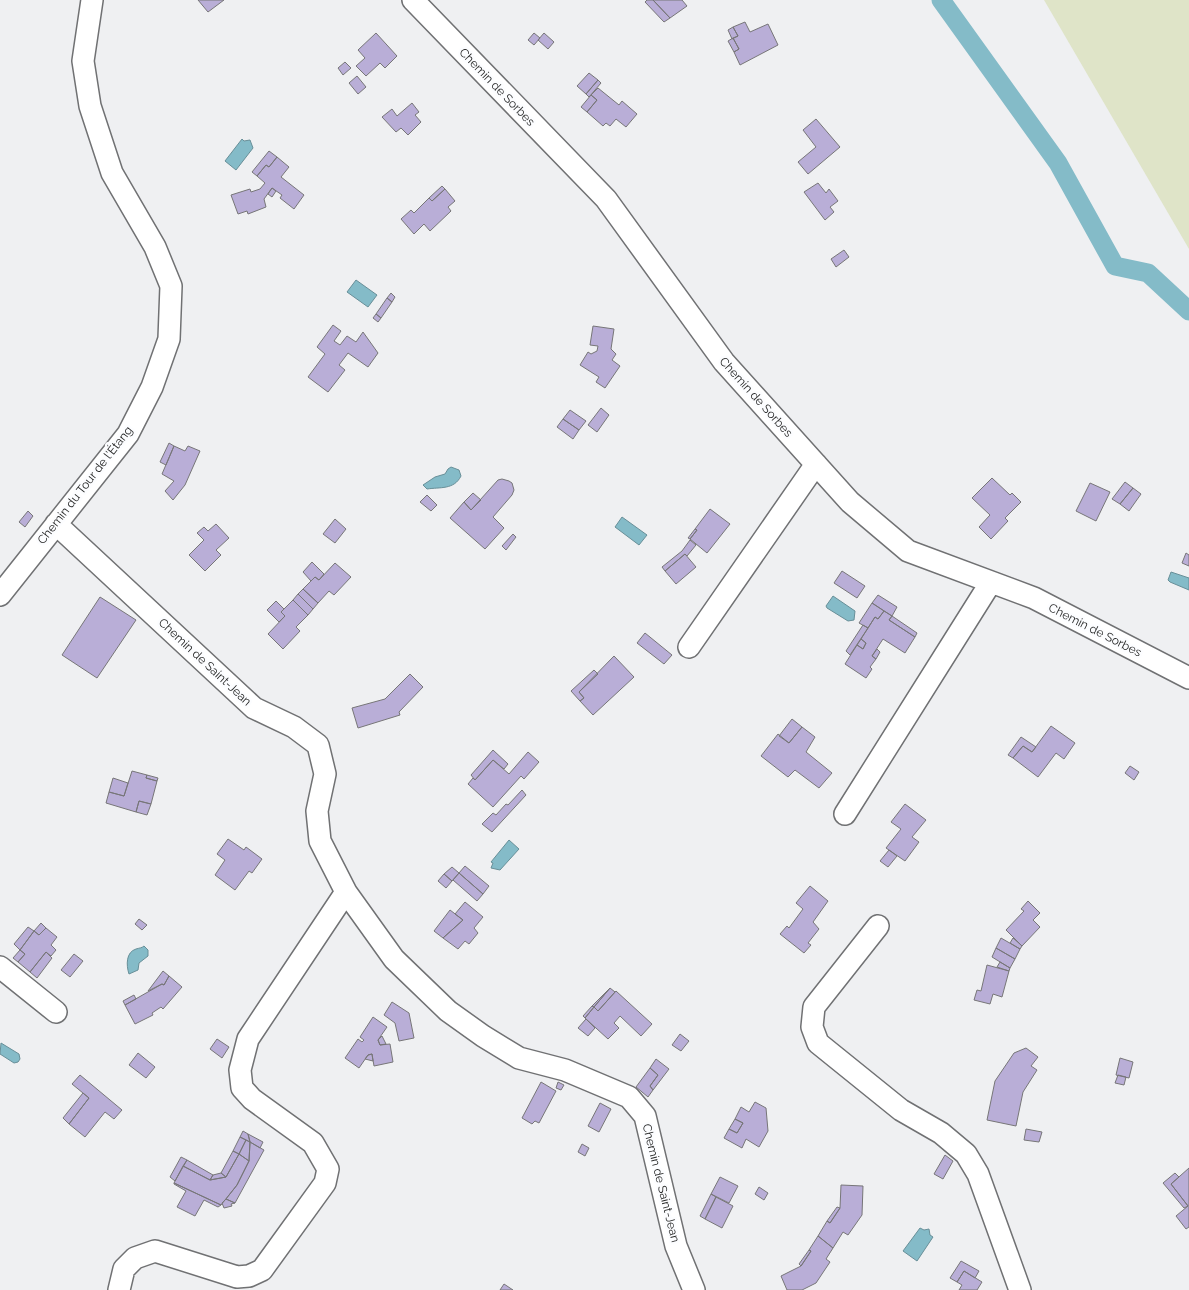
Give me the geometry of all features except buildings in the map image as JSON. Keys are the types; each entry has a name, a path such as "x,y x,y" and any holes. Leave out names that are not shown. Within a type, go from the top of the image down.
{"street":[{"name":"Chemin du Tour de l'Étang","path":"0,595 128,434 152,387 169,339 171,286 155,247 112,173 90,106 83,61 92,0"},
{"name":"Chemin de Sorbes","path":"413,0 606,199 724,362 850,502 908,551 1034,598 1189,678"},
{"path":"689,647 816,464"},
{"name":"Chemin de Saint-Jean","path":"56,524 254,708 294,727 318,745 325,774 317,811 320,841 346,892 394,959 448,1011 483,1036 519,1058 566,1070 629,1097 645,1116 676,1246 694,1290"},
{"path":"845,814 990,582"},
{"path":"119,1290 124,1269 135,1258 155,1251 237,1277 249,1276 262,1270 325,1183 328,1169 314,1143 252,1099 242,1088 240,1070 248,1039 346,892"},
{"path":"878,926 814,1007 812,1027 818,1043 901,1110 941,1133 966,1154 978,1174 1020,1290"},
{"path":"0,967 56,1012"}],"green space":[{"path":"1044,0 1189,0 1189,249"}],"water":[{"path":"242,139 244,141 250,140 253,148 236,170 225,161"},
{"path":"356,280 377,295 368,307 347,292"},
{"path":"451,467 459,470 461,476 455,484 427,489 423,485 435,477 445,474"},
{"path":"622,517 647,535 639,545 615,527"},
{"path":"1171,572 1189,578 1189,590 1168,580"},
{"path":"833,596 855,611 854,620 848,621 827,608 826,606"},
{"path":"509,840 519,849 500,870 491,868 493,863 491,862"},
{"path":"144,946 148,950 148,956 139,963 138,970 129,974 127,963 130,953"},
{"path":"1,1043 19,1054 20,1059 18,1062 14,1063 0,1054"},
{"path":"920,1228 924,1230 929,1229 930,1235 933,1237 917,1261 903,1251"}],"waterway":[{"path":"941,0 1058,163 1115,266 1148,273 1189,311"}]}
